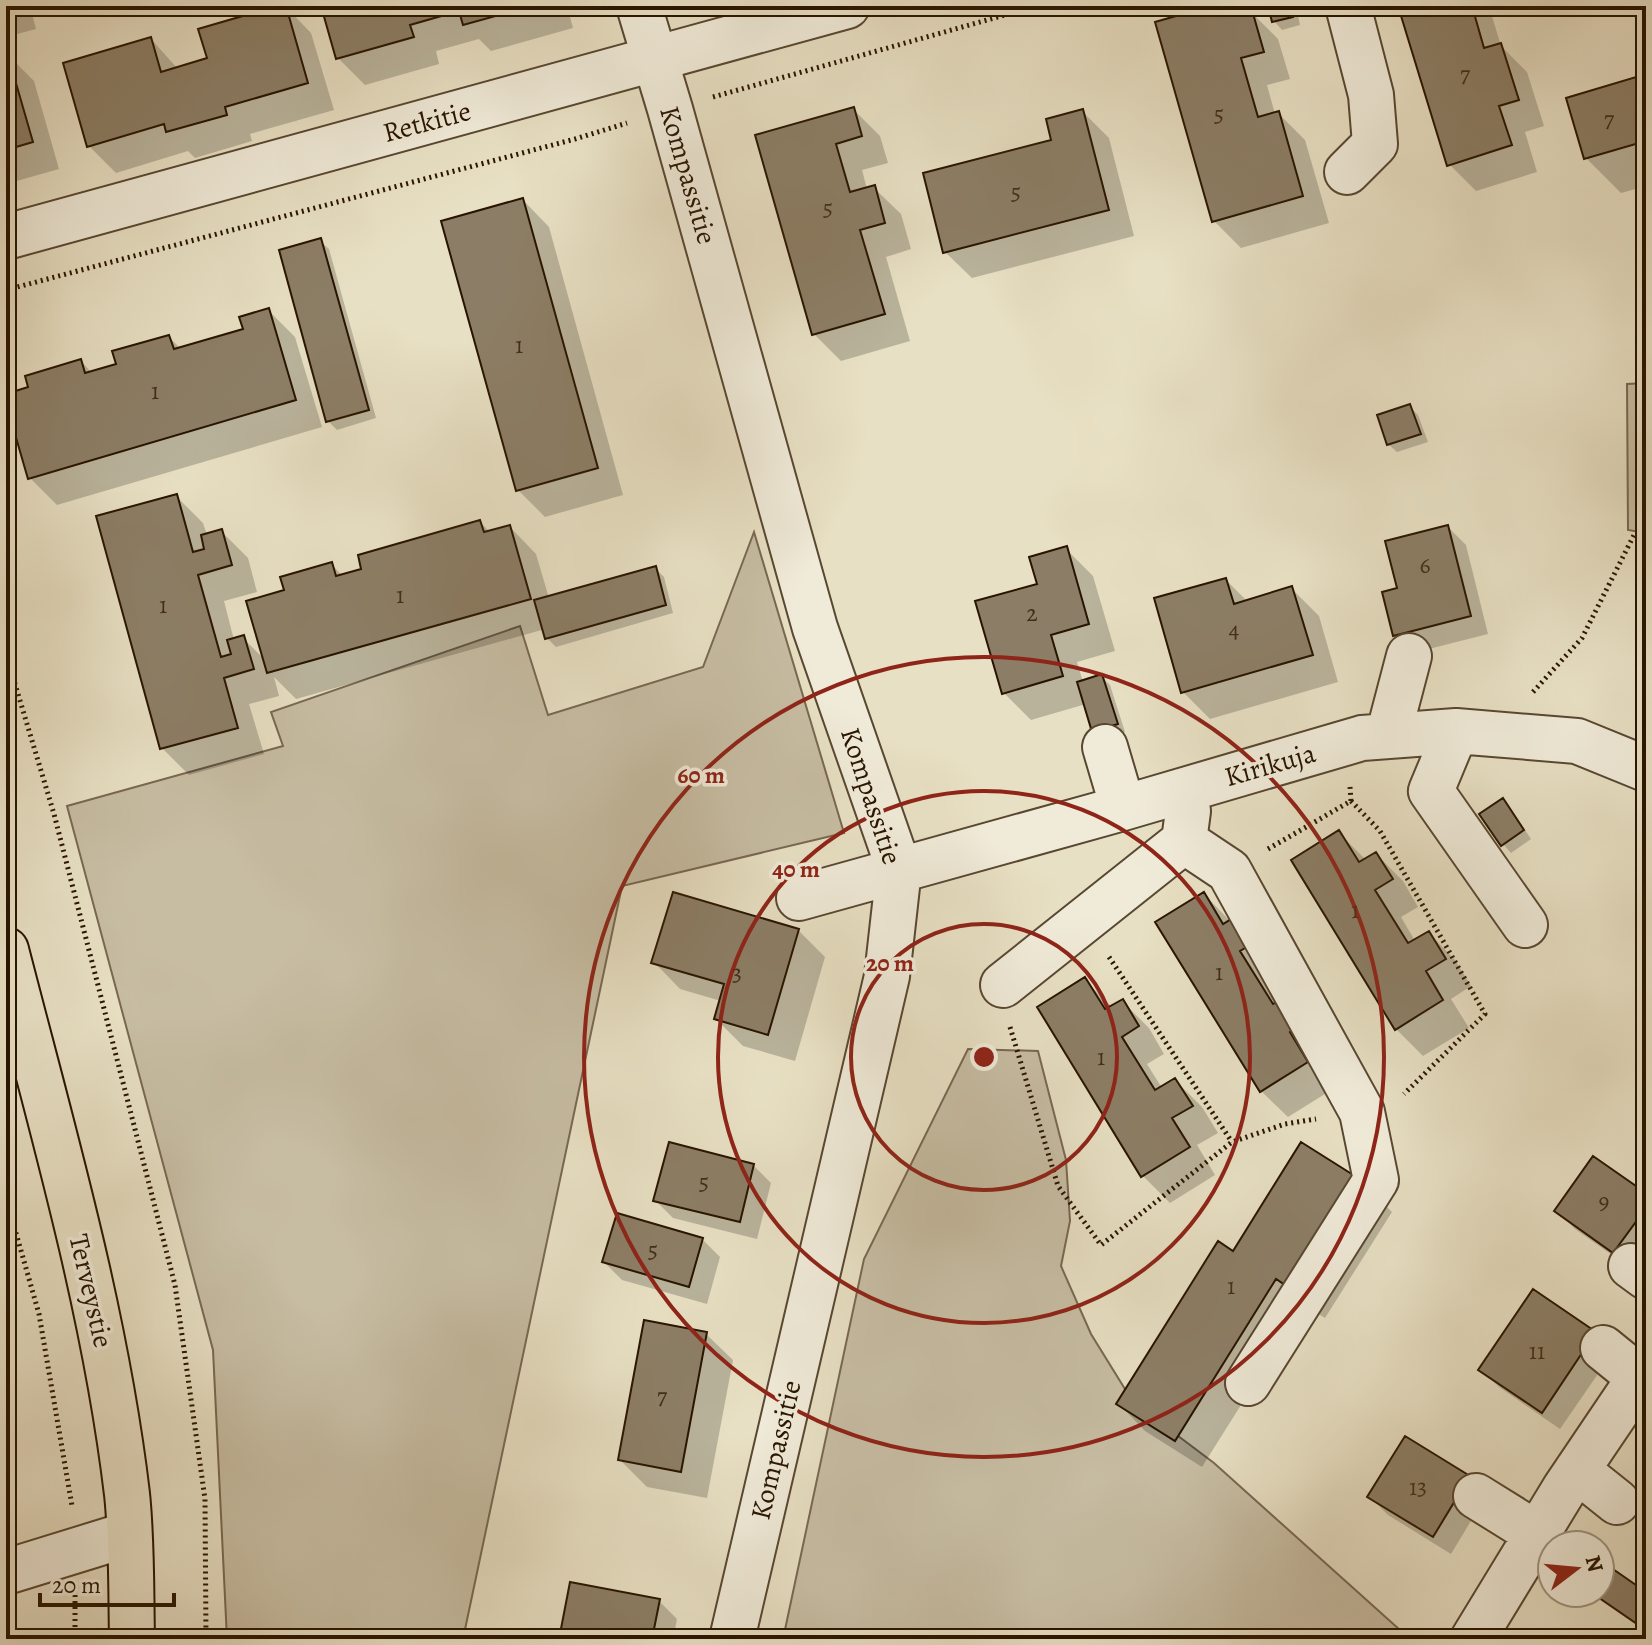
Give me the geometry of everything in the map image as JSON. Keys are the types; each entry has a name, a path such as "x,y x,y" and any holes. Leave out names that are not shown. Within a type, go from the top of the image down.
{"main road":[{"name":"Terveystie","path":"6,950 68,1189 107,1357 127,1496 132,1639"}],"street":[{"name":"Kompassitie","path":"639,6 815,628 899,869 887,976 732,1639"},
{"name":"Retkitie","path":"6,237 847,6"},
{"path":"1347,172 1375,144 1371,95 1348,6"},
{"path":"1367,739 1409,656"},
{"path":"1476,732 1431,791 1525,925"},
{"name":"Kirikuja","path":"799,898 1367,739 1476,732 1577,741 1646,769"},
{"path":"1105,747 1123,808"},
{"path":"1006,1005 1085,920 1184,841 1191,788"},
{"path":"1184,841 1229,871 1362,1112 1376,1180 1248,1383"},
{"path":"1540,1529 1643,1373 1603,1348"},
{"path":"1577,1470 1617,1502"},
{"path":"1476,1496 1536,1533"},
{"path":"6,1572 129,1534"},
{"path":"1473,1639 1536,1536"}],"path":[{"path":"6,290 575,139 670,109 1037,6"},
{"path":"1476,732 1582,638 1635,533"},
{"path":"6,654 54,814 175,1285 205,1499 206,1639"},
{"path":"1229,871 1351,801 1367,739"},
{"path":"1006,1005 1058,1186 1101,1245 1232,1142 1285,1124 1389,1108 1485,1014 1380,831 1351,801"},
{"path":"1085,920 1232,1142"},
{"path":"6,1198 39,1314 77,1530 75,1639"}],"shaded area":[{"path":"1646,383 1646,533 1628,530 1627,384"},
{"path":"754,532 844,833 622,886 463,1639 227,1639 213,1350 67,806 283,746 271,712 520,626 548,715 703,667"},
{"path":"968,1049 1038,1051 1066,1160 1070,1221 1061,1266 1091,1334 1133,1402 1214,1463 1410,1639 783,1639 864,1259"}],"building":[{"path":"286,6 308,83 225,107 227,115 166,132 164,124 87,147 63,63 151,37 161,72 207,58 198,29"},
{"path":"321,6 532,6 463,25 459,11 410,25 414,37 336,59"},
{"path":"1211,6 1230,6 1233,15 1252,10 1264,52 1241,58 1258,117 1279,111 1303,196 1212,222 1155,22"},
{"path":"1268,6 1290,6 1293,17 1272,22"},
{"path":"1398,6 1472,6 1484,48 1501,43 1519,100 1499,106 1512,145 1447,166"},
{"path":"6,53 33,142 6,150"},
{"path":"1646,74 1646,141 1584,159 1566,98"},
{"path":"854,107 862,136 836,144 850,192 875,185 885,223 860,230 885,314 812,335 755,135"},
{"path":"1083,109 1109,210 943,253 923,173 1051,140 1046,119"},
{"path":"523,198 598,468 516,491 441,221"},
{"path":"321,238 369,410 326,422 279,250"},
{"path":"269,308 296,400 28,479 6,403 6,394 28,387 25,376 81,359 85,373 116,364 112,351 169,335 174,349 243,329 239,317"},
{"path":"1410,404 1421,434 1387,445 1377,415"},
{"path":"177,494 193,552 204,549 201,535 222,529 232,565 198,575 221,657 231,654 227,640 244,635 254,669 224,678 238,728 160,749 96,516"},
{"path":"480,520 484,532 510,525 531,599 267,673 246,601 284,590 280,577 332,562 336,576 361,569 358,555"},
{"path":"1448,525 1471,616 1393,636 1382,592 1397,588 1385,541"},
{"path":"1067,546 1089,624 1051,635 1063,676 1002,694 975,601 1037,584 1029,557"},
{"path":"656,566 666,605 545,639 534,600"},
{"path":"1226,578 1234,604 1292,586 1313,655 1181,693 1154,598"},
{"path":"1102,674 1118,724 1092,732 1077,682"},
{"path":"1503,798 1524,830 1501,846 1479,814"},
{"path":"1339,830 1359,862 1376,852 1393,879 1375,890 1408,943 1429,931 1446,959 1426,971 1443,1000 1395,1030 1291,860"},
{"path":"673,892 799,929 768,1035 714,1019 724,984 651,963"},
{"path":"1204,892 1223,924 1241,913 1257,941 1240,951 1273,1004 1294,992 1311,1020 1290,1032 1308,1062 1260,1092 1155,922"},
{"path":"1085,977 1105,1009 1123,999 1139,1026 1122,1037 1155,1090 1175,1078 1193,1106 1172,1118 1190,1147 1141,1177 1037,1007"},
{"path":"669,1142 754,1164 740,1222 653,1201"},
{"path":"1301,1142 1366,1183 1297,1293 1276,1279 1175,1441 1116,1404 1218,1241 1233,1251"},
{"path":"1593,1156 1646,1193 1646,1208 1613,1253 1554,1211"},
{"path":"617,1213 703,1238 689,1287 602,1262"},
{"path":"1533,1289 1596,1332 1542,1413 1478,1370"},
{"path":"644,1320 707,1332 681,1472 618,1460"},
{"path":"1405,1436 1470,1476 1433,1537 1367,1497"},
{"path":"1646,1487 1646,1523 1629,1510"},
{"path":"1616,1571 1646,1592 1646,1617 1640,1626 1615,1609"},
{"path":"570,1582 660,1599 652,1639 559,1639"}]}
